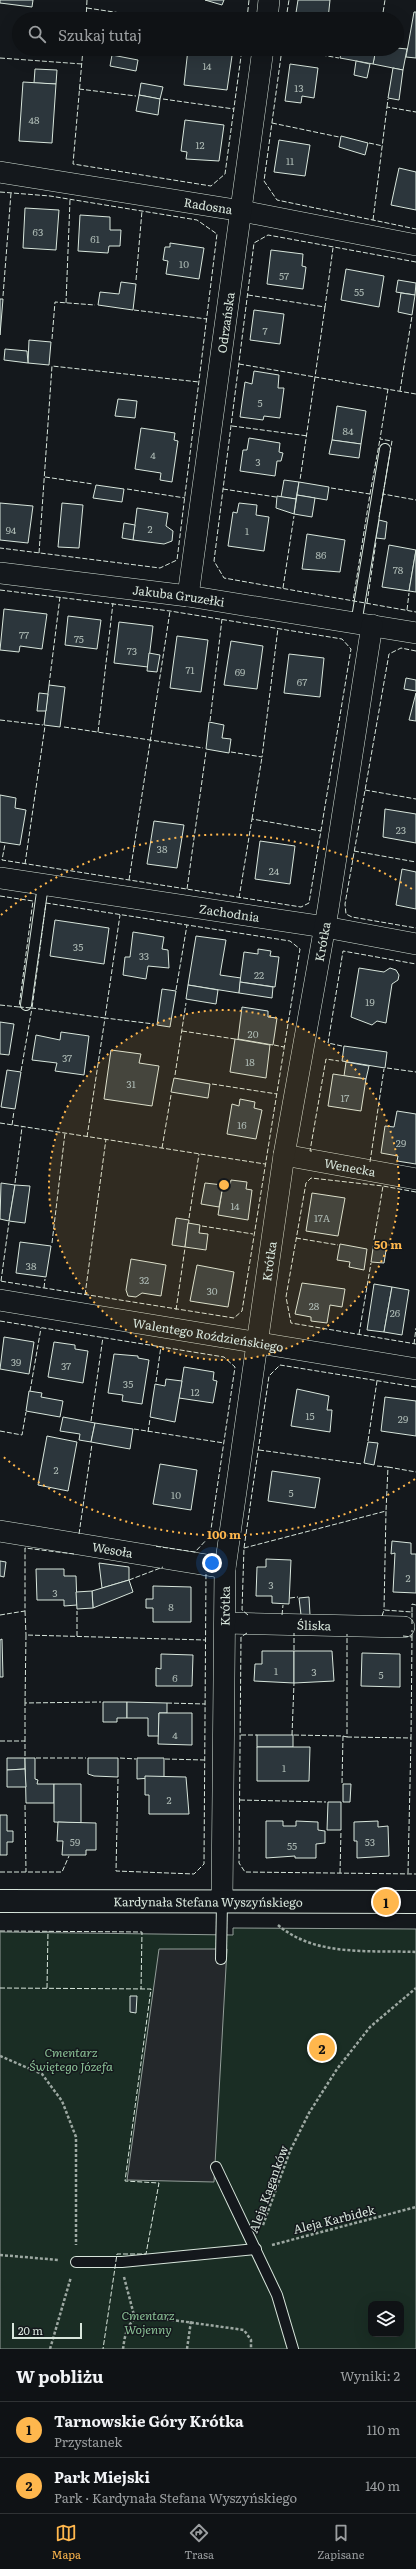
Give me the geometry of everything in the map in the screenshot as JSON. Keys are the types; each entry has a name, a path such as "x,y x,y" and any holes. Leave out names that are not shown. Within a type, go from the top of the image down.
{"street":[{"path":"268,12 269,0"},
{"name":"Odrzańska","path":"188,596 262,56"},
{"name":"Radosna","path":"0,172 242,211 416,245"},
{"name":"Jakuba Gruzełki","path":"0,573 188,596 416,633"},
{"name":"Krótka","path":"222,1902 225,1568 284,1155 325,927 364,624"},
{"name":"Zachodnia","path":"0,878 325,927 416,944"},
{"name":"Wenecka","path":"284,1155 416,1179"},
{"name":"Walentego Roździeńskiego","path":"0,1300 416,1369"},
{"name":"Wesoła","path":"0,1531 225,1568"},
{"name":"Śliska","path":"225,1624 404,1627"},
{"name":"Kardynała Stefana Wyszyńskiego","path":"0,1901 416,1902"}],"lane":[{"path":"364,624 385,449"},
{"path":"26,1005 43,885"},
{"path":"221,1959 222,1902"},
{"path":"216,2167 277,2295 293,2349"},
{"path":"76,2262 122,2262 256,2249"}],"path":[{"path":"276,1924 299,1940 329,1948 416,1952"},
{"name":"Aleja Kaganków","path":"256,2249 275,2188 290,2151 309,2113 337,2069 370,2027 416,1988"},
{"path":"0,2056 42,2074 62,2101 76,2138 76,2262 50,2349"},
{"name":"Aleja Karbidek","path":"256,2249 416,2208"},
{"path":"0,2255 76,2262"},
{"path":"122,2262 126,2292 134,2319"},
{"path":"124,2349 126,2331 134,2319 144,2316 191,2321 244,2330 252,2340 251,2349"},
{"path":"187,2349 191,2321"}],"green space":[{"path":"233,1928 416,1929 416,2349 0,2349 0,1932 233,1935"}],"shaded area":[{"path":"159,1949 227,1949 214,2182 127,2180"}],"building":[{"path":"0,0 33,0 32,7 0,3"},
{"path":"205,0 224,0 222,5"},
{"path":"298,0 330,0 329,12 296,12"},
{"path":"414,12 416,12 416,58 406,57"},
{"path":"404,49 407,49 403,70 373,64 375,56 404,56"},
{"path":"112,56 138,60 136,71 110,66"},
{"path":"187,56 232,56 227,90 184,85"},
{"path":"340,56 375,56 373,64 340,58"},
{"path":"356,61 370,64 367,78 354,75"},
{"path":"290,64 318,68 314,98 302,96 301,103 285,101"},
{"path":"393,68 403,70 399,100 388,98"},
{"path":"35,69 57,70 56,84 34,83"},
{"path":"23,82 56,84 52,143 19,141"},
{"path":"141,83 163,87 160,99 139,95"},
{"path":"139,95 160,99 158,115 136,111"},
{"path":"185,120 224,125 219,161 186,159 187,152 181,151"},
{"path":"341,136 368,143 365,155 339,147"},
{"path":"279,140 310,145 305,176 274,172"},
{"path":"399,168 416,172 416,210 391,205"},
{"path":"25,208 59,210 56,250 23,248"},
{"path":"80,215 110,217 110,230 121,230 120,246 109,246 108,253 78,251"},
{"path":"170,243 204,248 199,279 166,274 168,261 163,260 165,247 170,247"},
{"path":"271,250 303,254 302,266 306,267 303,289 267,284"},
{"path":"346,269 384,276 379,307 341,300"},
{"path":"398,280 416,283 415,295 396,292"},
{"path":"121,282 136,284 133,310 98,305 100,292 119,294"},
{"path":"401,293 415,295 412,315 398,312"},
{"path":"0,299 3,299 0,335"},
{"path":"254,310 284,314 280,344 250,340"},
{"path":"29,340 51,342 49,365 28,363"},
{"path":"5,349 27,351 28,363 4,360"},
{"path":"254,371 279,375 278,388 284,388 280,418 264,416 263,420 240,417 245,382 252,384"},
{"path":"118,399 137,401 135,418 115,416"},
{"path":"337,406 366,411 361,444 332,440"},
{"path":"141,428 175,433 174,440 178,441 172,482 160,480 161,473 135,469"},
{"path":"249,438 280,443 279,452 283,453 281,461 277,461 275,476 240,471 243,450 247,450"},
{"path":"332,440 361,444 359,458 329,454"},
{"path":"284,480 299,482 296,499 281,497"},
{"path":"299,482 329,487 327,500 297,495"},
{"path":"96,485 124,489 122,502 93,498"},
{"path":"297,495 315,498 312,517 294,514"},
{"path":"277,496 296,499 294,514 276,508"},
{"path":"0,503 33,506 28,543 0,540"},
{"path":"62,503 83,505 79,548 58,547"},
{"path":"239,503 257,505 256,515 269,517 264,551 228,546 233,512 237,513"},
{"path":"137,508 168,513 166,526 173,531 172,541 164,544 133,540"},
{"path":"379,520 387,522 385,539 376,538"},
{"path":"124,523 135,525 133,540 122,538"},
{"path":"307,534 345,540 340,572 302,569"},
{"path":"389,545 416,550 409,591 382,587"},
{"path":"416,550 416,592 409,591"},
{"path":"4,609 47,614 42,649 20,646 19,652 0,650"},
{"path":"68,616 101,620 97,649 65,645"},
{"path":"119,622 153,626 148,667 114,663"},
{"path":"177,636 208,640 201,692 170,688"},
{"path":"231,641 263,646 257,689 224,685"},
{"path":"149,653 160,655 157,672 147,671"},
{"path":"289,654 324,658 320,697 284,693"},
{"path":"406,678 416,680 416,691 404,689"},
{"path":"49,685 65,687 60,727 44,725"},
{"path":"39,693 48,694 46,711 37,711"},
{"path":"416,693 416,721 409,720"},
{"path":"209,722 224,725 222,738 231,739 229,753 206,749"},
{"path":"0,795 16,798 15,808 26,810 20,845 0,842"},
{"path":"385,809 416,814 416,843 383,837"},
{"path":"154,821 184,825 177,868 147,864"},
{"path":"260,841 295,846 290,884 255,879"},
{"path":"402,869 416,872 416,909 396,905"},
{"path":"55,920 109,928 104,964 50,956"},
{"path":"133,932 164,937 162,949 168,950 169,968 148,966 146,979 123,975 125,957 130,957"},
{"path":"196,936 226,940 220,975 241,978 239,993 188,985"},
{"path":"258,949 271,951 270,956 279,957 275,987 240,982 244,952 258,954"},
{"path":"359,968 384,972 390,968 396,970 399,975 398,980 392,984 386,1023 377,1021 372,1025 351,1017"},
{"path":"240,982 273,987 272,998 239,993"},
{"path":"188,985 218,990 216,1004 186,999"},
{"path":"162,989 176,991 170,1027 157,1025"},
{"path":"242,1007 268,1011 268,1017 277,1018 273,1045 238,1039"},
{"path":"0,1022 14,1024 9,1055 0,1054"},
{"path":"61,1032 89,1036 84,1075 55,1071 57,1063 32,1060 36,1035 60,1040"},
{"path":"235,1039 270,1045 266,1078 230,1072"},
{"path":"344,1046 387,1052 385,1068 342,1061"},
{"path":"111,1050 141,1054 139,1063 159,1066 152,1106 104,1099"},
{"path":"346,1062 369,1066 366,1079 344,1076"},
{"path":"7,1070 21,1072 15,1109 1,1107"},
{"path":"333,1074 366,1079 361,1111 328,1106"},
{"path":"174,1078 210,1084 208,1098 171,1092"},
{"path":"240,1099 255,1102 254,1108 262,1110 256,1139 227,1134 232,1104 239,1106"},
{"path":"397,1111 416,1114 416,1164 397,1161 398,1156 381,1153 385,1126 394,1127"},
{"path":"231,1180 247,1182 246,1189 252,1190 248,1220 218,1215 223,1185 230,1186"},
{"path":"1,1183 15,1185 9,1221 0,1219"},
{"path":"205,1183 223,1185 219,1207 201,1204"},
{"path":"15,1185 30,1186 25,1223 9,1221"},
{"path":"312,1193 345,1198 338,1236 306,1231"},
{"path":"176,1218 189,1220 185,1247 172,1245"},
{"path":"188,1223 200,1225 199,1233 208,1234 206,1250 185,1247"},
{"path":"20,1242 51,1246 46,1277 16,1273"},
{"path":"374,1242 387,1244 384,1263 371,1262"},
{"path":"340,1244 367,1249 364,1270 349,1267 350,1262 337,1260"},
{"path":"131,1259 166,1265 161,1296 142,1293 136,1297 128,1296 126,1290"},
{"path":"197,1265 234,1272 228,1307 190,1301"},
{"path":"302,1283 345,1289 342,1307 330,1305 327,1323 311,1321 311,1317 295,1314"},
{"path":"374,1284 392,1287 384,1332 367,1330"},
{"path":"392,1287 409,1290 402,1335 384,1332"},
{"path":"4,1337 34,1342 29,1374 0,1369"},
{"path":"54,1342 75,1345 75,1349 88,1351 83,1383 48,1377"},
{"path":"114,1354 138,1356 138,1358 149,1360 142,1404 122,1401 123,1395 108,1393"},
{"path":"184,1367 214,1372 213,1380 217,1381 213,1403 179,1398"},
{"path":"166,1379 182,1381 175,1422 150,1417 155,1384 165,1386"},
{"path":"297,1389 329,1396 327,1410 332,1410 330,1432 291,1426"},
{"path":"29,1391 42,1393 41,1397 63,1401 60,1417 26,1411"},
{"path":"385,1397 416,1401 416,1436 381,1431"},
{"path":"63,1417 95,1423 91,1442 79,1440 80,1434 60,1431"},
{"path":"95,1423 133,1429 130,1449 91,1442"},
{"path":"47,1436 77,1442 68,1491 38,1485"},
{"path":"368,1442 378,1443 374,1465 364,1463"},
{"path":"160,1464 197,1470 191,1510 153,1504"},
{"path":"272,1471 320,1478 315,1508 268,1501"},
{"path":"392,1541 411,1543 411,1554 416,1554 416,1593 393,1592 395,1553 391,1554"},
{"path":"266,1559 291,1560 289,1604 272,1603 272,1596 256,1596 257,1567 266,1567"},
{"path":"0,1561 6,1562 4,1577 0,1576"},
{"path":"99,1563 129,1567 129,1580 102,1588"},
{"path":"36,1569 64,1569 64,1576 76,1576 77,1605 64,1606 64,1600 37,1600"},
{"path":"129,1580 133,1592 93,1608 92,1591"},
{"path":"153,1586 191,1587 191,1622 153,1622 153,1608 146,1608 146,1599 153,1599"},
{"path":"92,1591 93,1608 77,1609 76,1592"},
{"path":"309,1597 310,1615 301,1615 299,1598"},
{"path":"2,1639 3,1677 0,1677 0,1640"},
{"path":"262,1651 294,1651 294,1683 254,1681 255,1664 262,1664"},
{"path":"294,1651 332,1651 334,1681 294,1683"},
{"path":"362,1653 400,1654 400,1687 361,1686"},
{"path":"161,1654 193,1655 192,1686 156,1686 156,1668 161,1669"},
{"path":"103,1702 127,1702 127,1718 117,1718 117,1722 103,1722"},
{"path":"127,1702 167,1703 167,1713 159,1713 159,1736 148,1736 148,1718 127,1718"},
{"path":"159,1713 192,1713 192,1745 158,1744"},
{"path":"257,1735 293,1735 293,1747 257,1747"},
{"path":"257,1747 310,1747 309,1781 257,1781"},
{"path":"7,1758 25,1758 25,1769 7,1770"},
{"path":"25,1758 35,1758 35,1779 38,1780 37,1784 54,1784 54,1803 26,1803"},
{"path":"88,1758 118,1758 118,1777 94,1776 88,1774"},
{"path":"137,1758 164,1758 164,1777 137,1779"},
{"path":"25,1769 26,1787 7,1787 7,1770"},
{"path":"145,1776 186,1777 189,1814 149,1814 149,1795 145,1795"},
{"path":"54,1784 81,1784 81,1823 54,1822"},
{"path":"343,1784 351,1784 350,1802 343,1802"},
{"path":"328,1802 341,1802 341,1830 327,1830"},
{"path":"0,1815 7,1815 7,1831 13,1831 13,1842 7,1842 7,1855 0,1855"},
{"path":"266,1821 283,1821 283,1826 296,1826 296,1821 318,1822 318,1830 325,1831 325,1843 316,1844 316,1858 295,1858 295,1856 266,1858"},
{"path":"378,1821 378,1827 388,1826 389,1856 357,1858 357,1841 354,1841 354,1822"},
{"path":"58,1822 96,1823 96,1850 86,1850 86,1855 62,1855 63,1841 57,1841"},
{"path":"130,1996 137,1996 136,2013 130,2012"}],"fence":[{"path":"86,12 87,0"},
{"path":"248,12 249,0"},
{"path":"287,12 289,0"},
{"path":"383,12 385,0"},
{"path":"87,8 114,12"},
{"path":"82,56 73,164 211,186 225,174 241,56"},
{"path":"281,56 264,181 277,200 416,229"},
{"path":"327,56 339,58"},
{"path":"0,58 82,64"},
{"path":"79,89 136,96"},
{"path":"163,99 234,109"},
{"path":"387,107 388,99"},
{"path":"373,220 387,107 416,112"},
{"path":"272,123 339,137"},
{"path":"369,143 383,146"},
{"path":"0,192 50,196 197,220 217,234 177,560 160,568 0,548"},
{"path":"3,296 11,193"},
{"path":"66,303 70,200"},
{"path":"136,280 142,211"},
{"path":"416,262 268,235 254,243 214,561 224,578 416,612"},
{"path":"248,295 325,307 333,248"},
{"path":"52,339 55,302 95,305"},
{"path":"325,307 315,377 416,394"},
{"path":"134,310 207,319"},
{"path":"400,391 412,316"},
{"path":"239,364 315,377 300,480"},
{"path":"39,553 52,366 199,382"},
{"path":"383,494 392,441 380,439 388,389"},
{"path":"232,426 308,436"},
{"path":"370,494 380,439"},
{"path":"45,477 93,484"},
{"path":"331,488 370,494 353,601"},
{"path":"127,489 185,498"},
{"path":"223,489 276,497"},
{"path":"379,517 383,494 416,500"},
{"path":"283,588 294,516"},
{"path":"367,603 376,542"},
{"path":"0,590 170,611 342,639 351,649 309,903 301,907 2,860 5,844"},
{"path":"407,610 409,593"},
{"path":"49,685 60,597"},
{"path":"98,732 113,603"},
{"path":"129,880 170,611"},
{"path":"210,721 222,619"},
{"path":"231,752 262,757 278,628"},
{"path":"416,651 401,648 389,654 345,904 346,914 352,917 416,928"},
{"path":"0,720 43,725"},
{"path":"25,864 45,726"},
{"path":"64,727 203,748"},
{"path":"187,889 206,752"},
{"path":"252,819 262,757"},
{"path":"365,790 416,799"},
{"path":"239,898 252,819 321,831"},
{"path":"354,851 416,862"},
{"path":"0,896 33,901 19,1007 32,1008 46,903 290,941 300,949 242,1311 234,1318 0,1281"},
{"path":"21,1071 32,1008 105,1018 120,915"},
{"path":"176,990 187,925"},
{"path":"342,1046 328,1043 343,951 416,964"},
{"path":"175,1075 186,1003"},
{"path":"0,1005 19,1007"},
{"path":"87,1137 105,1018 154,1024"},
{"path":"182,1031 235,1039"},
{"path":"274,1045 284,1047"},
{"path":"312,1151 310,1151 326,1059 339,1061"},
{"path":"387,1068 416,1072"},
{"path":"370,1162 384,1069"},
{"path":"212,1084 277,1094"},
{"path":"162,1148 171,1095"},
{"path":"12,1125 14,1111"},
{"path":"0,1123 265,1164"},
{"path":"15,1183 22,1127"},
{"path":"52,1243 65,1133"},
{"path":"85,1295 106,1139"},
{"path":"189,1218 199,1154"},
{"path":"416,1192 383,1186 311,1178 306,1183 286,1297 291,1323 416,1344"},
{"path":"374,1240 383,1186"},
{"path":"1,1281 9,1222"},
{"path":"202,1226 253,1234"},
{"path":"296,1238 338,1245"},
{"path":"176,1310 185,1248"},
{"path":"359,1334 371,1263"},
{"path":"44,1288 45,1279"},
{"path":"0,1321 224,1357 235,1367 210,1536 195,1552 154,1546"},
{"path":"30,1391 41,1328"},
{"path":"414,1344 416,1328"},
{"path":"91,1421 103,1337"},
{"path":"156,1382 161,1346"},
{"path":"248,1615 242,1610 244,1548 269,1376 280,1365 416,1387"},
{"path":"368,1441 377,1381"},
{"path":"0,1431 22,1435 26,1412"},
{"path":"148,1432 150,1419"},
{"path":"134,1429 224,1443"},
{"path":"79,1534 92,1444"},
{"path":"259,1450 362,1464"},
{"path":"377,1466 388,1467 386,1511"},
{"path":"388,1467 416,1472"},
{"path":"244,1548 386,1511 384,1610"},
{"path":"0,1615 25,1611 25,1548 74,1554"},
{"path":"129,1580 163,1567"},
{"path":"118,1779 116,1871 194,1874 204,1864 206,1572"},
{"path":"290,1598 298,1597"},
{"path":"412,1612 412,1604 416,1605"},
{"path":"282,1615 283,1605"},
{"path":"382,1616 384,1610 412,1612 412,1624"},
{"path":"25,1611 26,1635"},
{"path":"77,1611 77,1636"},
{"path":"403,1636 412,1637 412,1630"},
{"path":"247,1633 241,1637 239,1863 245,1872 416,1874"},
{"path":"294,1633 294,1650"},
{"path":"343,1736 347,1737 347,1634"},
{"path":"25,1703 26,1635 205,1640"},
{"path":"347,1737 411,1738 412,1637"},
{"path":"292,1735 294,1683"},
{"path":"25,1741 25,1703 101,1702"},
{"path":"167,1703 205,1704"},
{"path":"241,1735 257,1735"},
{"path":"294,1735 343,1736 342,1783"},
{"path":"408,1873 411,1738"},
{"path":"0,1741 25,1741 25,1756"},
{"path":"36,1758 86,1758"},
{"path":"120,1758 136,1759"},
{"path":"165,1759 204,1760"},
{"path":"240,1800 326,1802"},
{"path":"25,1805 26,1872"},
{"path":"340,1873 341,1831"},
{"path":"0,1872 62,1872 69,1856"},
{"path":"0,1931 142,1932 141,1989"},
{"path":"47,1988 48,1931"},
{"path":"0,1988 151,1989 125,2181 159,2183 146,2254 117,2254 103,2349"}],"place":[{"name":"Tarnowskie Góry Krótka","path":"386,1902"},
{"name":"Park Miejski","path":"322,2048"}],"park label":[{"name":"Cmentarz Świętego Józefa","path":"71,2059"},
{"name":"Cmentarz Wojenny","path":"148,2322"}]}
